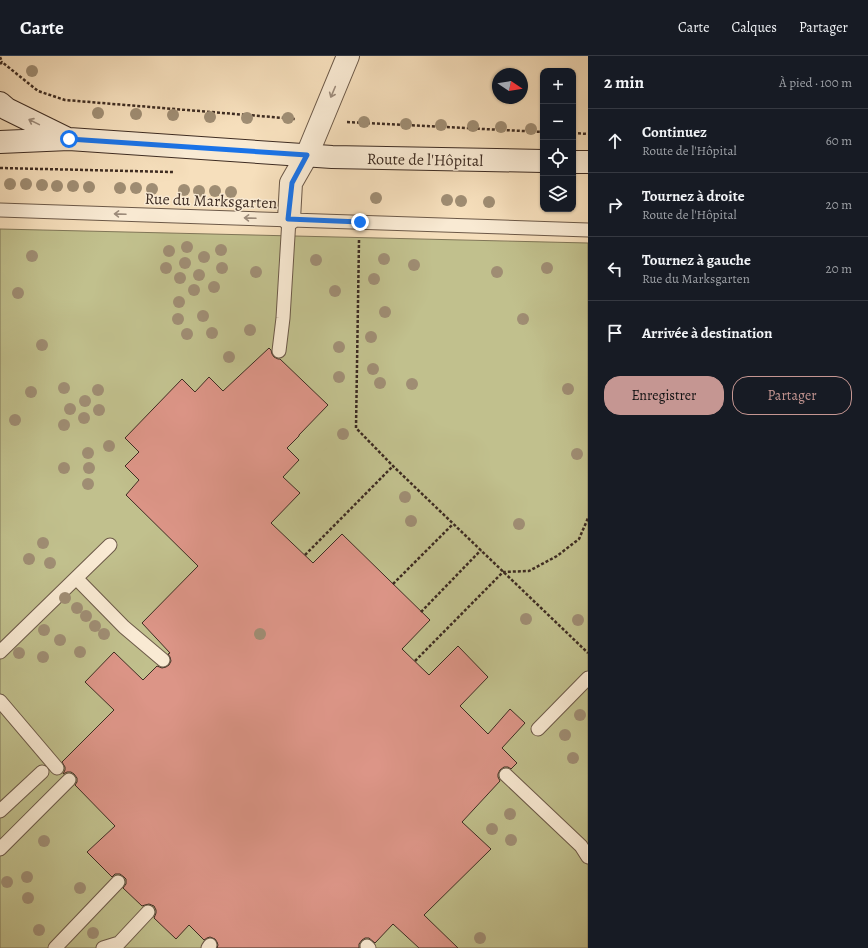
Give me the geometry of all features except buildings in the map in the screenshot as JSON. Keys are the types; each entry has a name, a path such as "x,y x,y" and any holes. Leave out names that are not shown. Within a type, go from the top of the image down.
{"main road":[{"path":"288,219 292,183 307,155 348,56"},
{"path":"0,103 7,109 69,139"},
{"name":"Route de l'Hôpital","path":"0,142 69,139 307,155 540,161"},
{"path":"576,162 588,162"}],"lane":[{"name":"Rue du Marksgarten","path":"0,210 588,230"},
{"path":"279,351 283,318 288,219"},
{"path":"0,652 110,545"},
{"path":"76,578 124,627 163,660"},
{"path":"538,729 588,678"},
{"path":"0,701 56,768"},
{"path":"0,811 42,772"},
{"path":"506,775 581,846 588,857"},
{"path":"0,850 69,780"},
{"path":"55,948 118,882"},
{"path":"103,948 119,943 148,912"}],"path":[{"path":"0,58 1,63 38,91 65,100 321,121 540,132"},
{"path":"576,133 588,134"},
{"path":"360,222 356,428 393,466 588,653"},
{"path":"305,555 393,466"},
{"path":"415,661 503,572 529,571 556,556 579,539 588,518"},
{"path":"393,584 453,524"},
{"path":"421,612 481,550"}],"shaded area":[{"path":"0,229 588,243 588,948 0,948"}],"route":[{"path":"69,139 307,155 292,183 288,219 360,222"}]}
